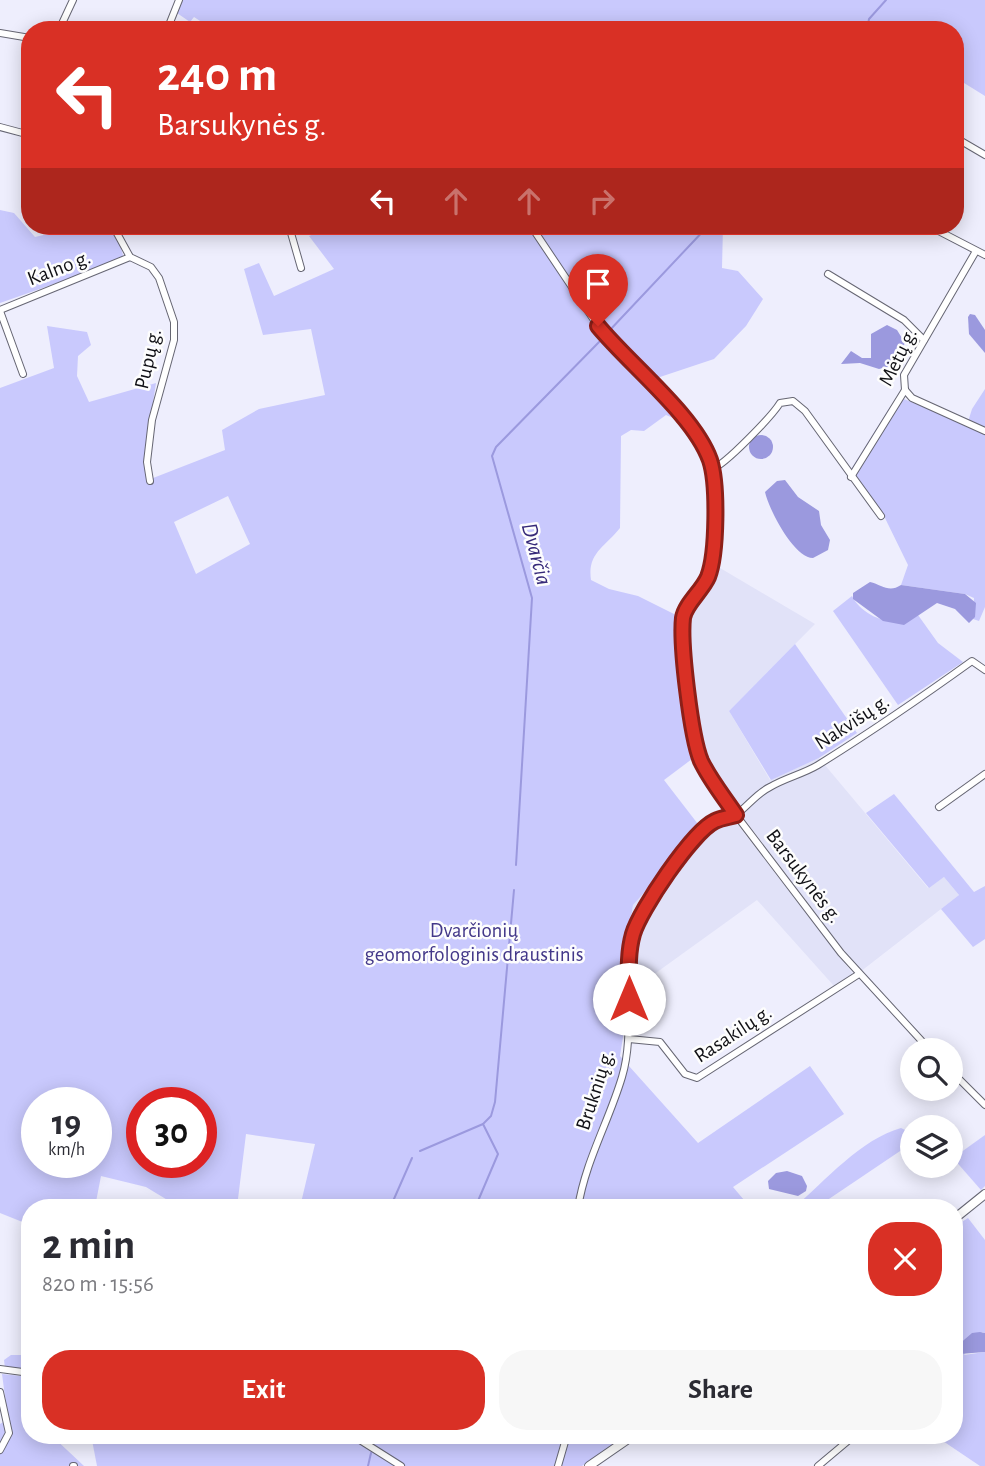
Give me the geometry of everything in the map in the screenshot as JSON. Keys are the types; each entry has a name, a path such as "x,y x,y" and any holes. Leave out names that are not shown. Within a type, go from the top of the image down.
{"main road":[{"path":"963,1212 985,1194"},
{"path":"589,1466 621,1444"}],"street":[{"path":"63,21 73,0"},
{"path":"171,21 179,0"},
{"path":"0,33 21,36"},
{"path":"0,127 21,133"},
{"path":"964,143 985,155"},
{"name":"Pupų g.","path":"118,235 130,257 151,267 159,278 174,322 174,340 152,420 147,462 150,481"},
{"path":"292,235 301,268"},
{"name":"Barsukynės g.","path":"537,235 598,326 697,435 712,469 712,562 704,586 683,615 690,704 697,751 736,815 859,974 919,1038"},
{"path":"946,235 985,255"},
{"name":"Mėtų g.","path":"850,477 905,390 904,375 976,251"},
{"name":"Kalno g.","path":"0,310 130,257"},
{"path":"828,274 904,320 924,340"},
{"path":"0,310 23,374"},
{"path":"905,390 912,398 985,431"},
{"path":"712,469 723,464 740,444 767,422 780,403 789,400 805,411 850,477 881,516"},
{"name":"Nakvišų g.","path":"736,815 762,791 814,768 885,723 972,661 985,670"},
{"path":"939,807 985,774"},
{"name":"Bruknių g.","path":"581,1199 599,1137 622,1076 629,1039 629,954 638,920 658,888 705,829 715,821 736,815"},
{"name":"Rasakilų g.","path":"629,1039 660,1042 685,1074 697,1078 859,974"},
{"path":"963,1083 985,1105"},
{"path":"0,1369 21,1372"},
{"path":"0,1392 9,1433 0,1450"},
{"path":"366,1444 401,1466"},
{"path":"558,1466 564,1444"},
{"path":"818,1466 844,1444"}],"shaded area":[{"path":"970,314 975,315 985,330 985,353 969,334"},
{"path":"887,325 897,330 905,343 894,365 879,369 860,363 841,364 851,351 862,358 871,358 871,334"},
{"path":"761,435 769,439 773,447 769,455 761,459 753,455 749,447 753,439"},
{"path":"785,480 798,497 819,511 821,525 830,540 828,550 813,558 806,556 791,542 767,500 765,492 777,481"},
{"path":"715,565 815,624 729,711 770,780 819,758 928,888 944,877 959,895 860,972 716,781 698,739 690,690 687,621 690,609"},
{"path":"870,582 889,588 901,585 965,594 976,603 975,617 969,623 955,609 937,603 904,625 883,621 853,599 853,593"},
{"path":"728,822 737,824 853,974 834,986 757,900 653,975 625,973 633,905 638,897 648,890 688,844 711,827"},
{"path":"787,1171 802,1176 807,1186 806,1191 798,1196 769,1189 768,1181 776,1173"},
{"path":"972,1333 985,1333 985,1352 963,1354 963,1341"}],"green space":[{"path":"183,0 985,0 985,96 964,83 964,21 200,21 194,17 189,21 177,13"},
{"path":"0,210 14,213 21,221 21,235 117,235 122,260 0,303"},
{"name":"Dvarčionių geomorfologinis draustinis","path":"311,235 723,235 722,268 738,271 763,299 746,326 714,359 651,380 648,385 678,415 673,418 666,415 644,431 631,430 621,436 620,528 598,551 590,571 591,580 609,589 638,596 678,616 691,742 696,756 664,780 701,828 633,905 626,952 626,1018 620,1056 698,1143 810,1066 844,1114 733,1187 743,1199 302,1199 315,1144 246,1134 238,1199 166,1199 146,1187 109,1178 112,1178 112,1087 21,1087 21,1178 101,1178 97,1199 21,1199 21,1221 0,1213 0,388 54,368 47,326 87,332 91,345 78,356 77,376 89,402 156,383 145,455 148,480 225,450 222,430 259,409 325,395 311,329 263,335 244,269 259,263 274,296 334,269 309,236","holes":["228,496 250,544 196,574 174,522"]},
{"path":"985,389 985,607 979,621 973,619 974,598 965,594 901,585 908,565 884,516 850,471 890,407 904,399 967,425 972,409"},
{"path":"852,596 864,610 882,619 901,621 918,615 938,643 963,662 898,705 833,611"},
{"path":"795,644 857,733 819,758 771,780 729,711"},
{"path":"894,794 974,892 985,886 985,939 973,947 941,909 959,895 944,877 929,888 866,813"},
{"path":"900,1128 900,1151 829,1199 803,1199 831,1173 872,1141"},
{"path":"985,1135 985,1186 981,1190 963,1169 963,1151"},
{"path":"968,1218 985,1240 985,1333 982,1332 964,1355 985,1352 985,1466 980,1466 947,1444 963,1444 963,1221"},
{"path":"11,1355 21,1355 21,1370 5,1368 4,1360"},
{"path":"2,1374 21,1376 21,1444 61,1444 84,1466 0,1466 0,1424 8,1419"},
{"path":"93,1444 614,1444 582,1466 97,1466"}],"waterway":[{"name":"Dvarčia","path":"869,21 886,0"},
{"name":"Dvarčia","path":"609,331 700,235"},
{"name":"Dvarčia","path":"516,865 532,598 492,456 496,447 602,339"},
{"name":"Dvarčia","path":"479,1199 498,1154 483,1124 491,1116 495,1102 514,890"},
{"path":"420,1151 483,1124"},
{"path":"394,1199 412,1158"},
{"name":"Dvarčia","path":"368,1466 371,1453"}],"route":[{"path":"598,326 683,418 706,449 711,463 714,477 712,562 704,586 683,615 683,629 697,751 736,815 715,821 705,829 658,888 638,920 629,954 629,999"}]}
